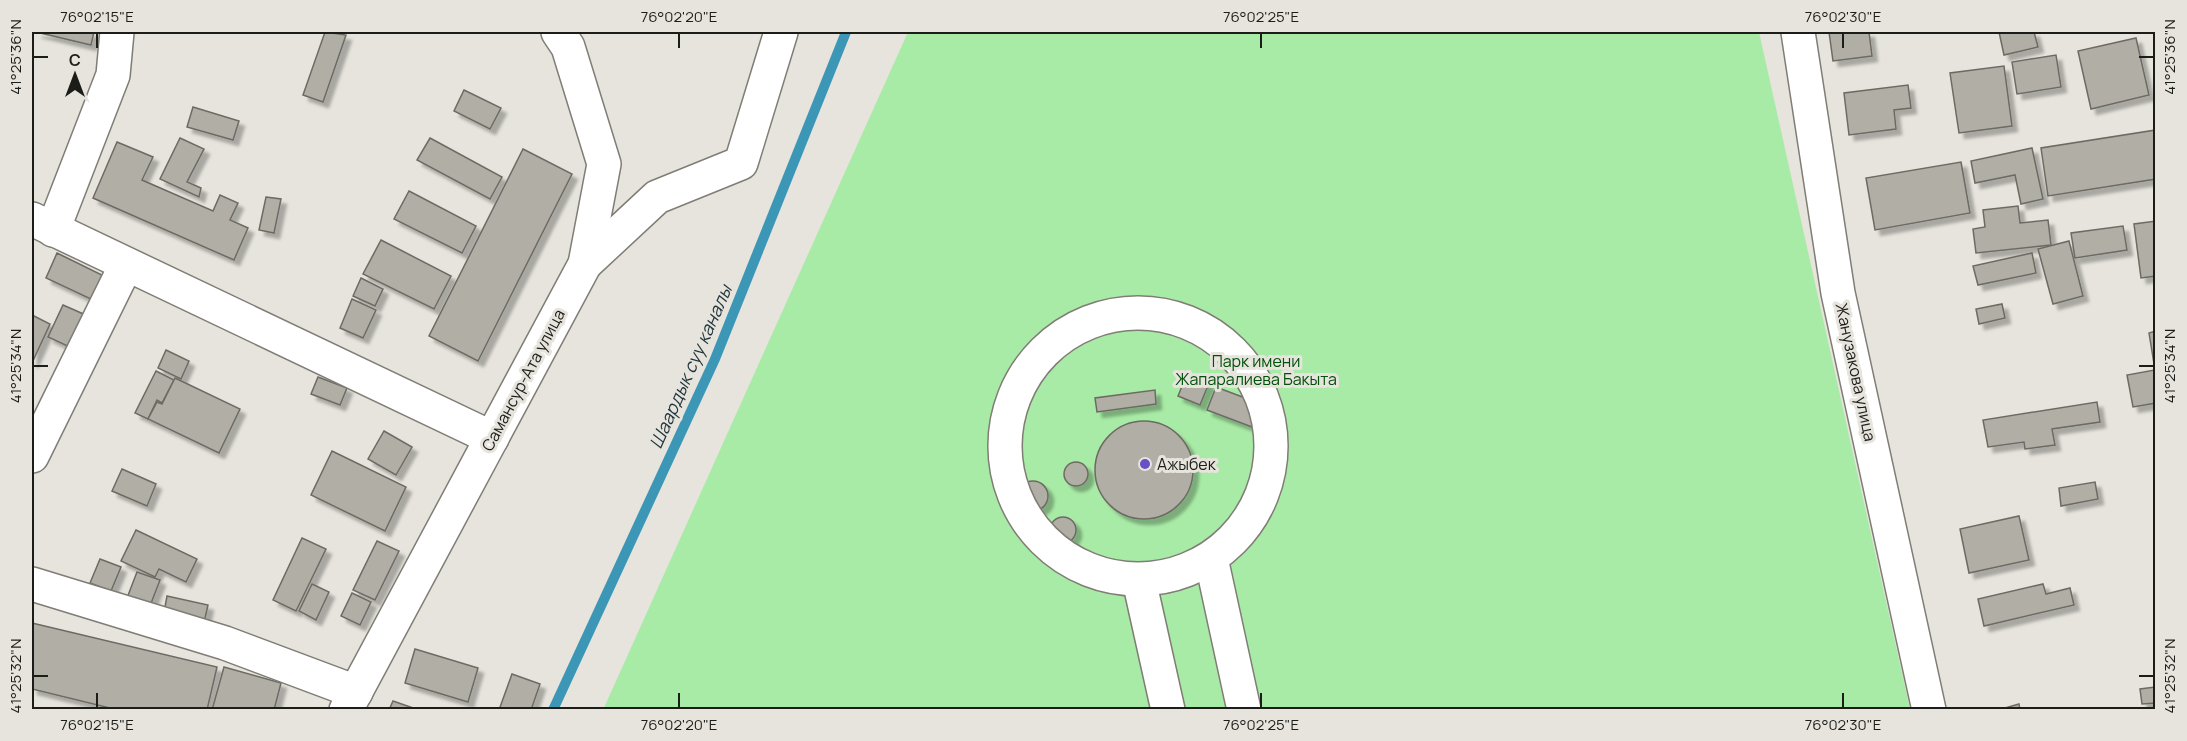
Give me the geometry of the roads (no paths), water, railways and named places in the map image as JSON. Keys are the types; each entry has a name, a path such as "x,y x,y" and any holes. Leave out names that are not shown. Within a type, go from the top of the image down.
{"street":[{"path":"117,32 113,75 42,225 492,438"},
{"name":"Самансур-Ата улица","path":"351,701 585,264 604,164 568,47 558,32"},
{"path":"585,264 657,197 741,163 781,32"},
{"name":"Жанузакова улица","path":"1798,32 1839,293 1929,710"},
{"path":"32,456 126,265"},
{"path":"1137,312 1175,318 1209,333 1238,358 1259,390 1270,426 1271,464 1260,501 1240,533 1211,558 1176,574 1139,580 1101,575 1066,559 1037,534 1016,502 1005,466 1005,428 1015,392 1036,359 1064,334 1099,318 1137,312"},
{"path":"1211,558 1244,710"},
{"path":"1139,580 1168,710"},
{"path":"32,584 225,643 351,701"}],"waterway":[{"name":"Шаардык суу каналы","path":"553,710 715,359 846,32"}],"place":[{"name":"Ажыбек","path":"1145,464"}],"park label":[{"name":"Парк имени Жапаралиева Бакыта","path":"1256,370"}]}
